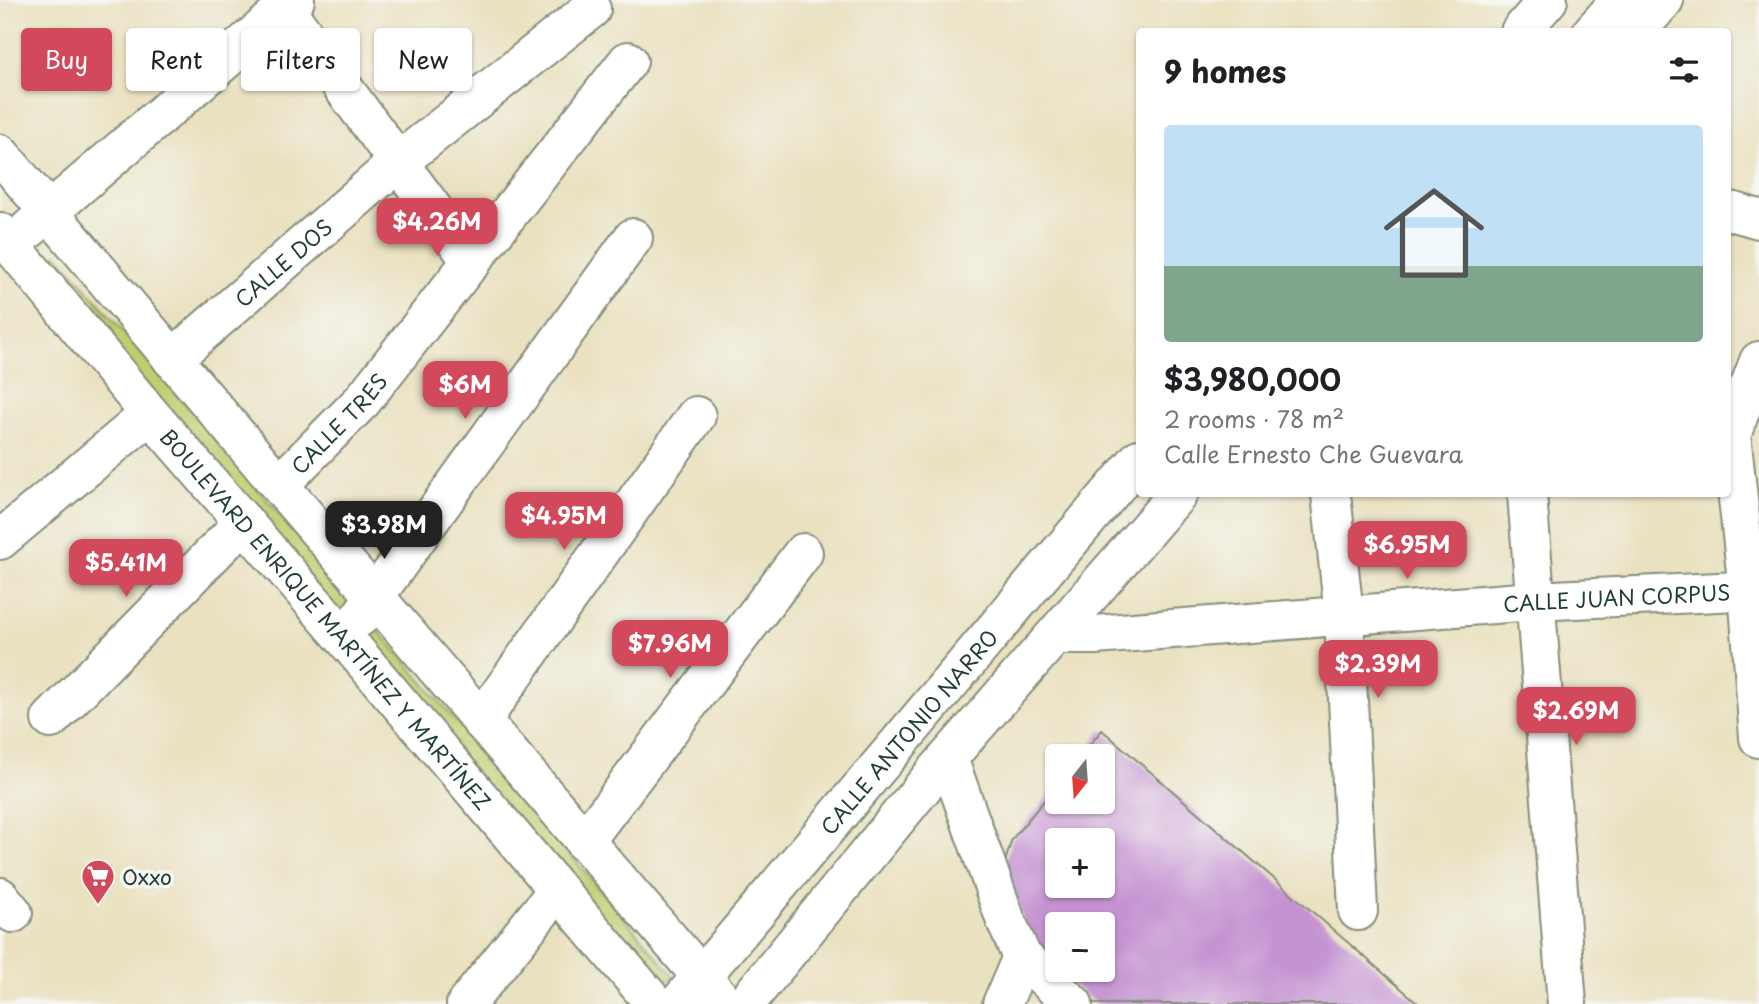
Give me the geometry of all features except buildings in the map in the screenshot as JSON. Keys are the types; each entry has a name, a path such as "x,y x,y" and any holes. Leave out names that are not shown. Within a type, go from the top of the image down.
{"street":[{"path":"1524,28 1548,0"},
{"path":"1596,28 1621,0"},
{"path":"1640,28 1664,0"},
{"path":"1667,28 1676,0"},
{"path":"3,243 49,214 290,5 397,163 472,262"},
{"name":"CALLE DOS","path":"172,359 397,163 591,9"},
{"name":"CALLE TRES","path":"279,485 362,401 628,61"},
{"path":"0,153 584,842 701,995"},
{"path":"1731,210 1759,219"},
{"path":"345,639 633,238"},
{"name":"BOULEVARD ENRIQUE MARTÍNEZ Y MARTÍNEZ","path":"3,243 655,1004"},
{"path":"1731,414 1759,361"},
{"path":"0,540 150,414"},
{"path":"481,721 696,416"},
{"path":"1731,423 1754,590 1759,738"},
{"name":"CALLE ANTONIO NARRO","path":"701,995 1136,463"},
{"path":"745,1004 948,758 1175,497"},
{"path":"1331,497 1344,615 1358,911"},
{"path":"1527,497 1567,1004"},
{"path":"51,719 244,522"},
{"path":"584,842 803,552"},
{"name":"CALLE JUAN CORPUS","path":"1056,635 1095,635 1534,601 1754,590"},
{"path":"948,758 1006,921 1022,957 1073,1004"},
{"path":"466,1004 557,891"},
{"path":"1002,1004 1022,957"}],"green space":[{"path":"57,254 675,977 655,985 42,263"}],"place":[{"name":"Oxxo","path":"98,906"}]}
